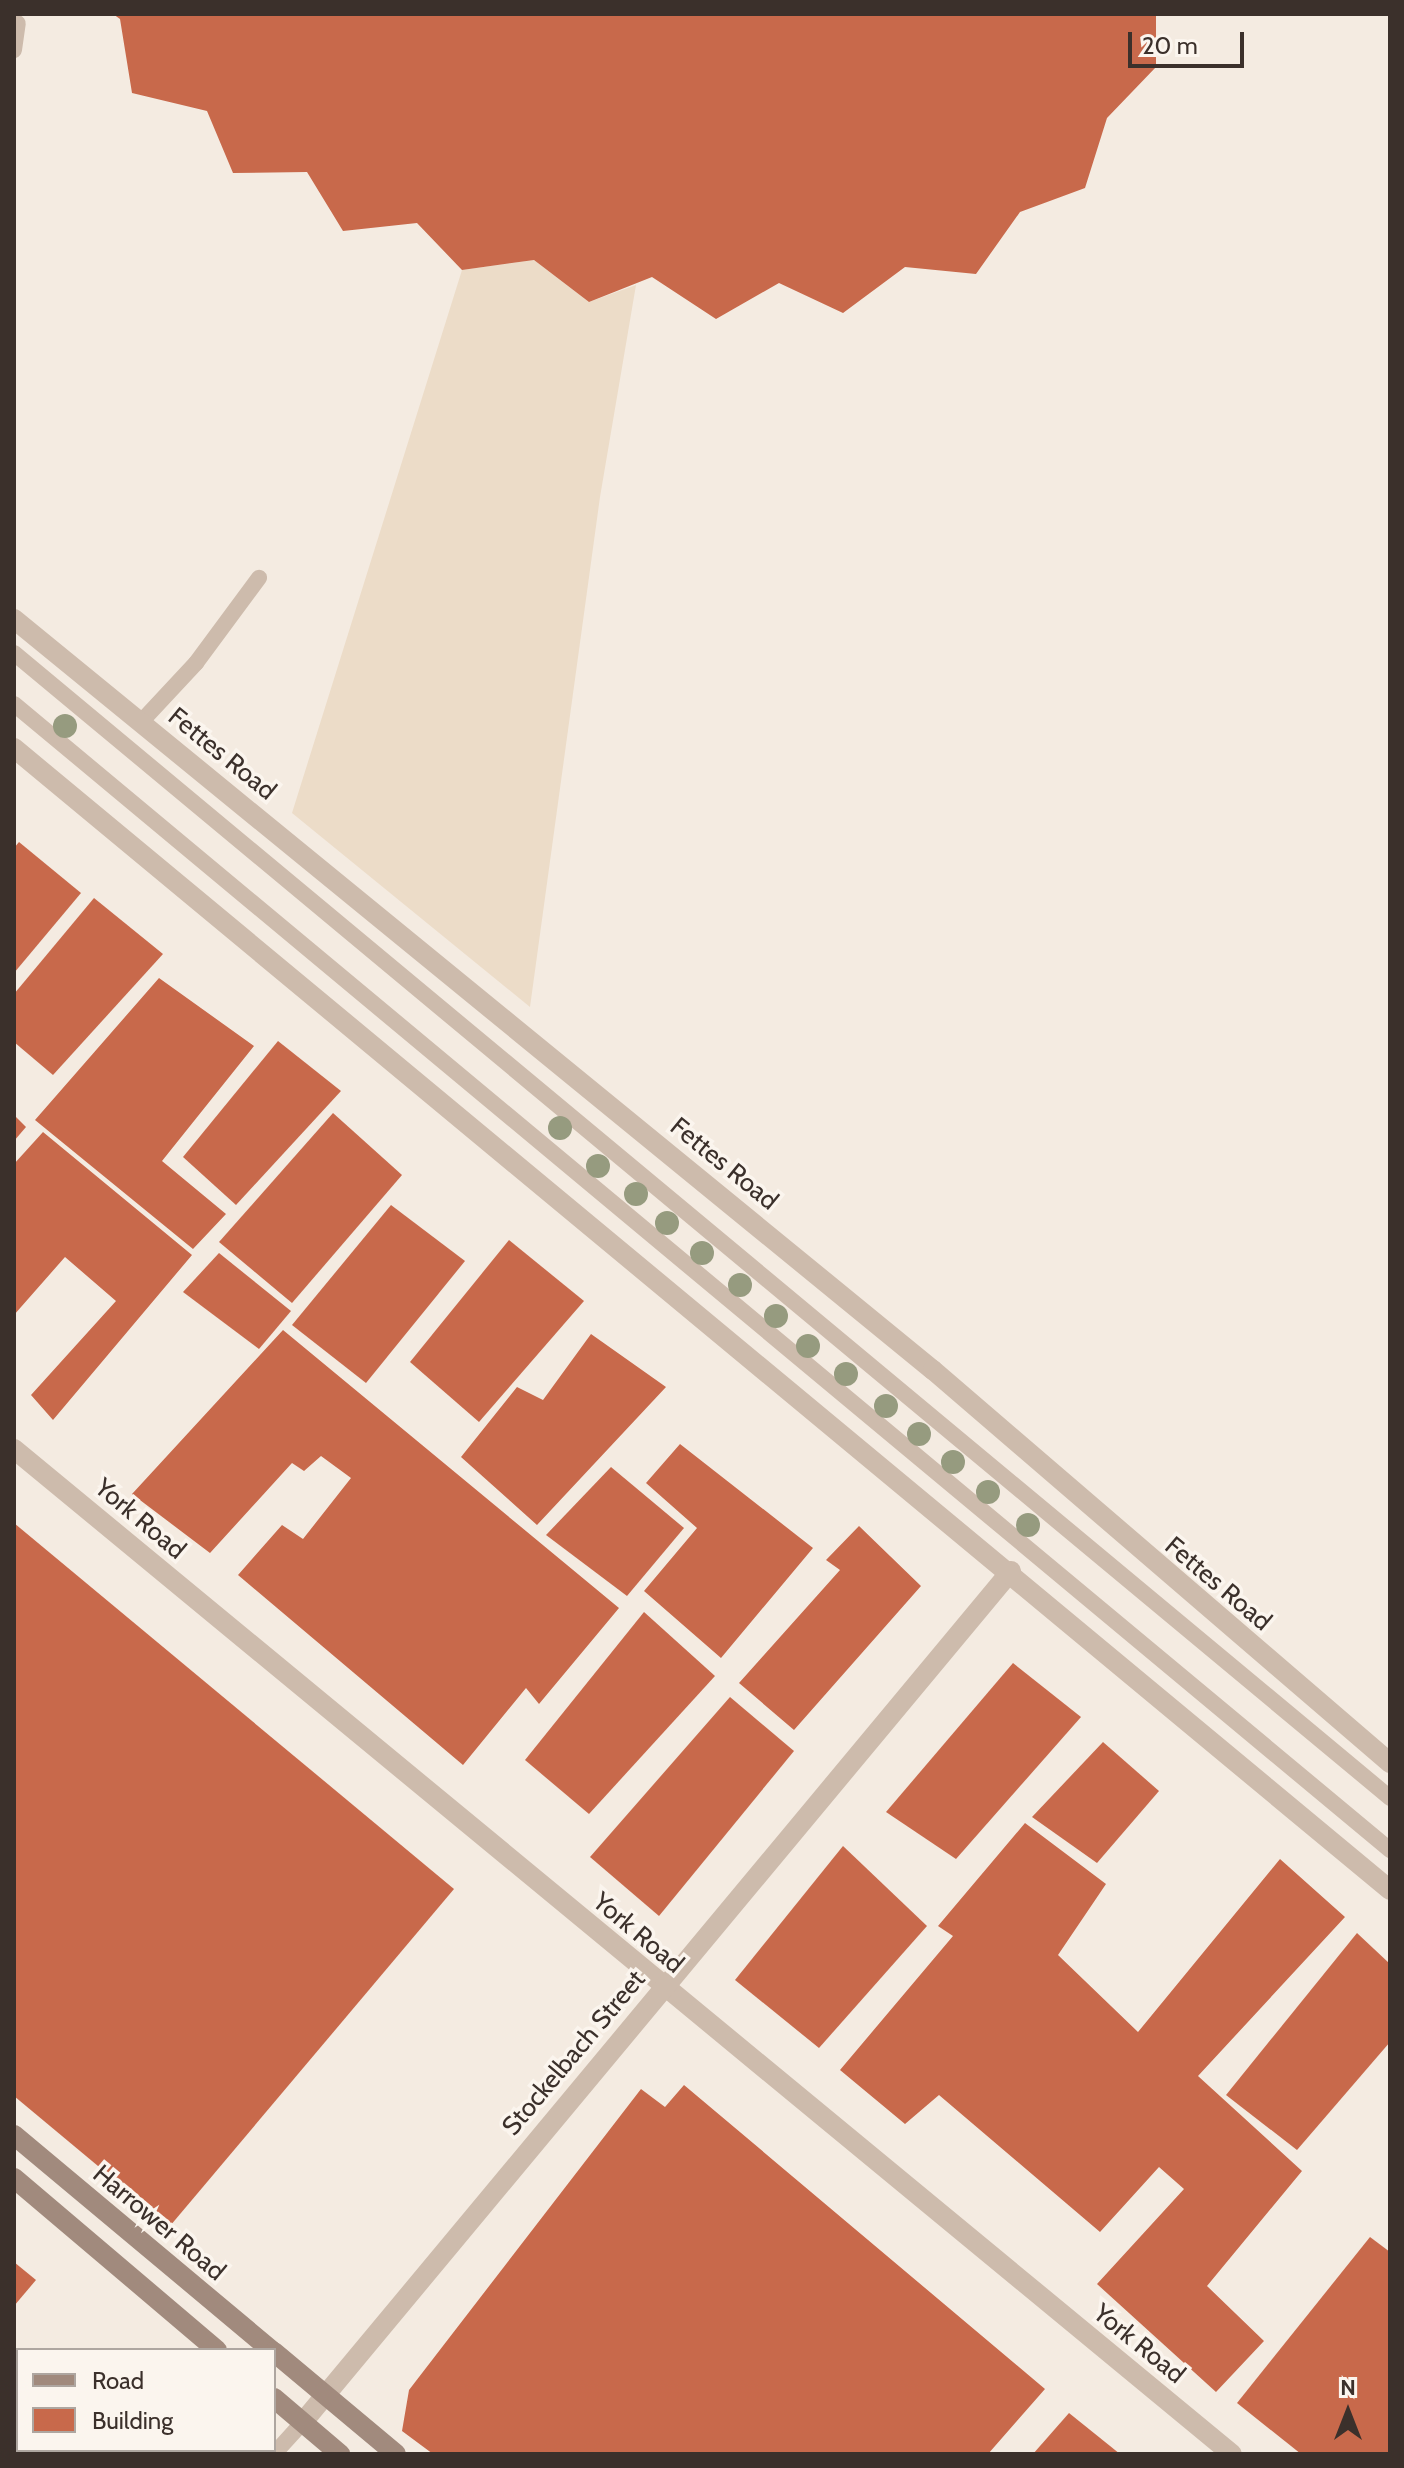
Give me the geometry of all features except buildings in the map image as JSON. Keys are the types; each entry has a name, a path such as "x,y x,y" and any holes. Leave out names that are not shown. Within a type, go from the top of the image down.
{"main road":[{"name":"Harrower Road","path":"14,2135 269,2348"},
{"path":"14,2178 215,2348"},
{"name":"Harrower Road","path":"276,2353 396,2454"},
{"path":"276,2400 340,2454"}],"street":[{"name":"Fettes Road","path":"14,619 933,1370 1390,1763"},
{"path":"14,748 1011,1571 1390,1890"},
{"name":"York Road","path":"14,1449 1232,2454"},
{"name":"Stockelbach Street","path":"303,2422 1011,1571"}],"lane":[{"path":"14,50 18,23"},
{"path":"141,722 196,663 259,578"},
{"path":"14,653 1390,1798"},
{"path":"14,704 1390,1850"},
{"path":"276,2452 303,2422"}],"shaded area":[{"path":"534,260 589,302 636,285 600,497 530,1007 292,813 462,270"}]}
